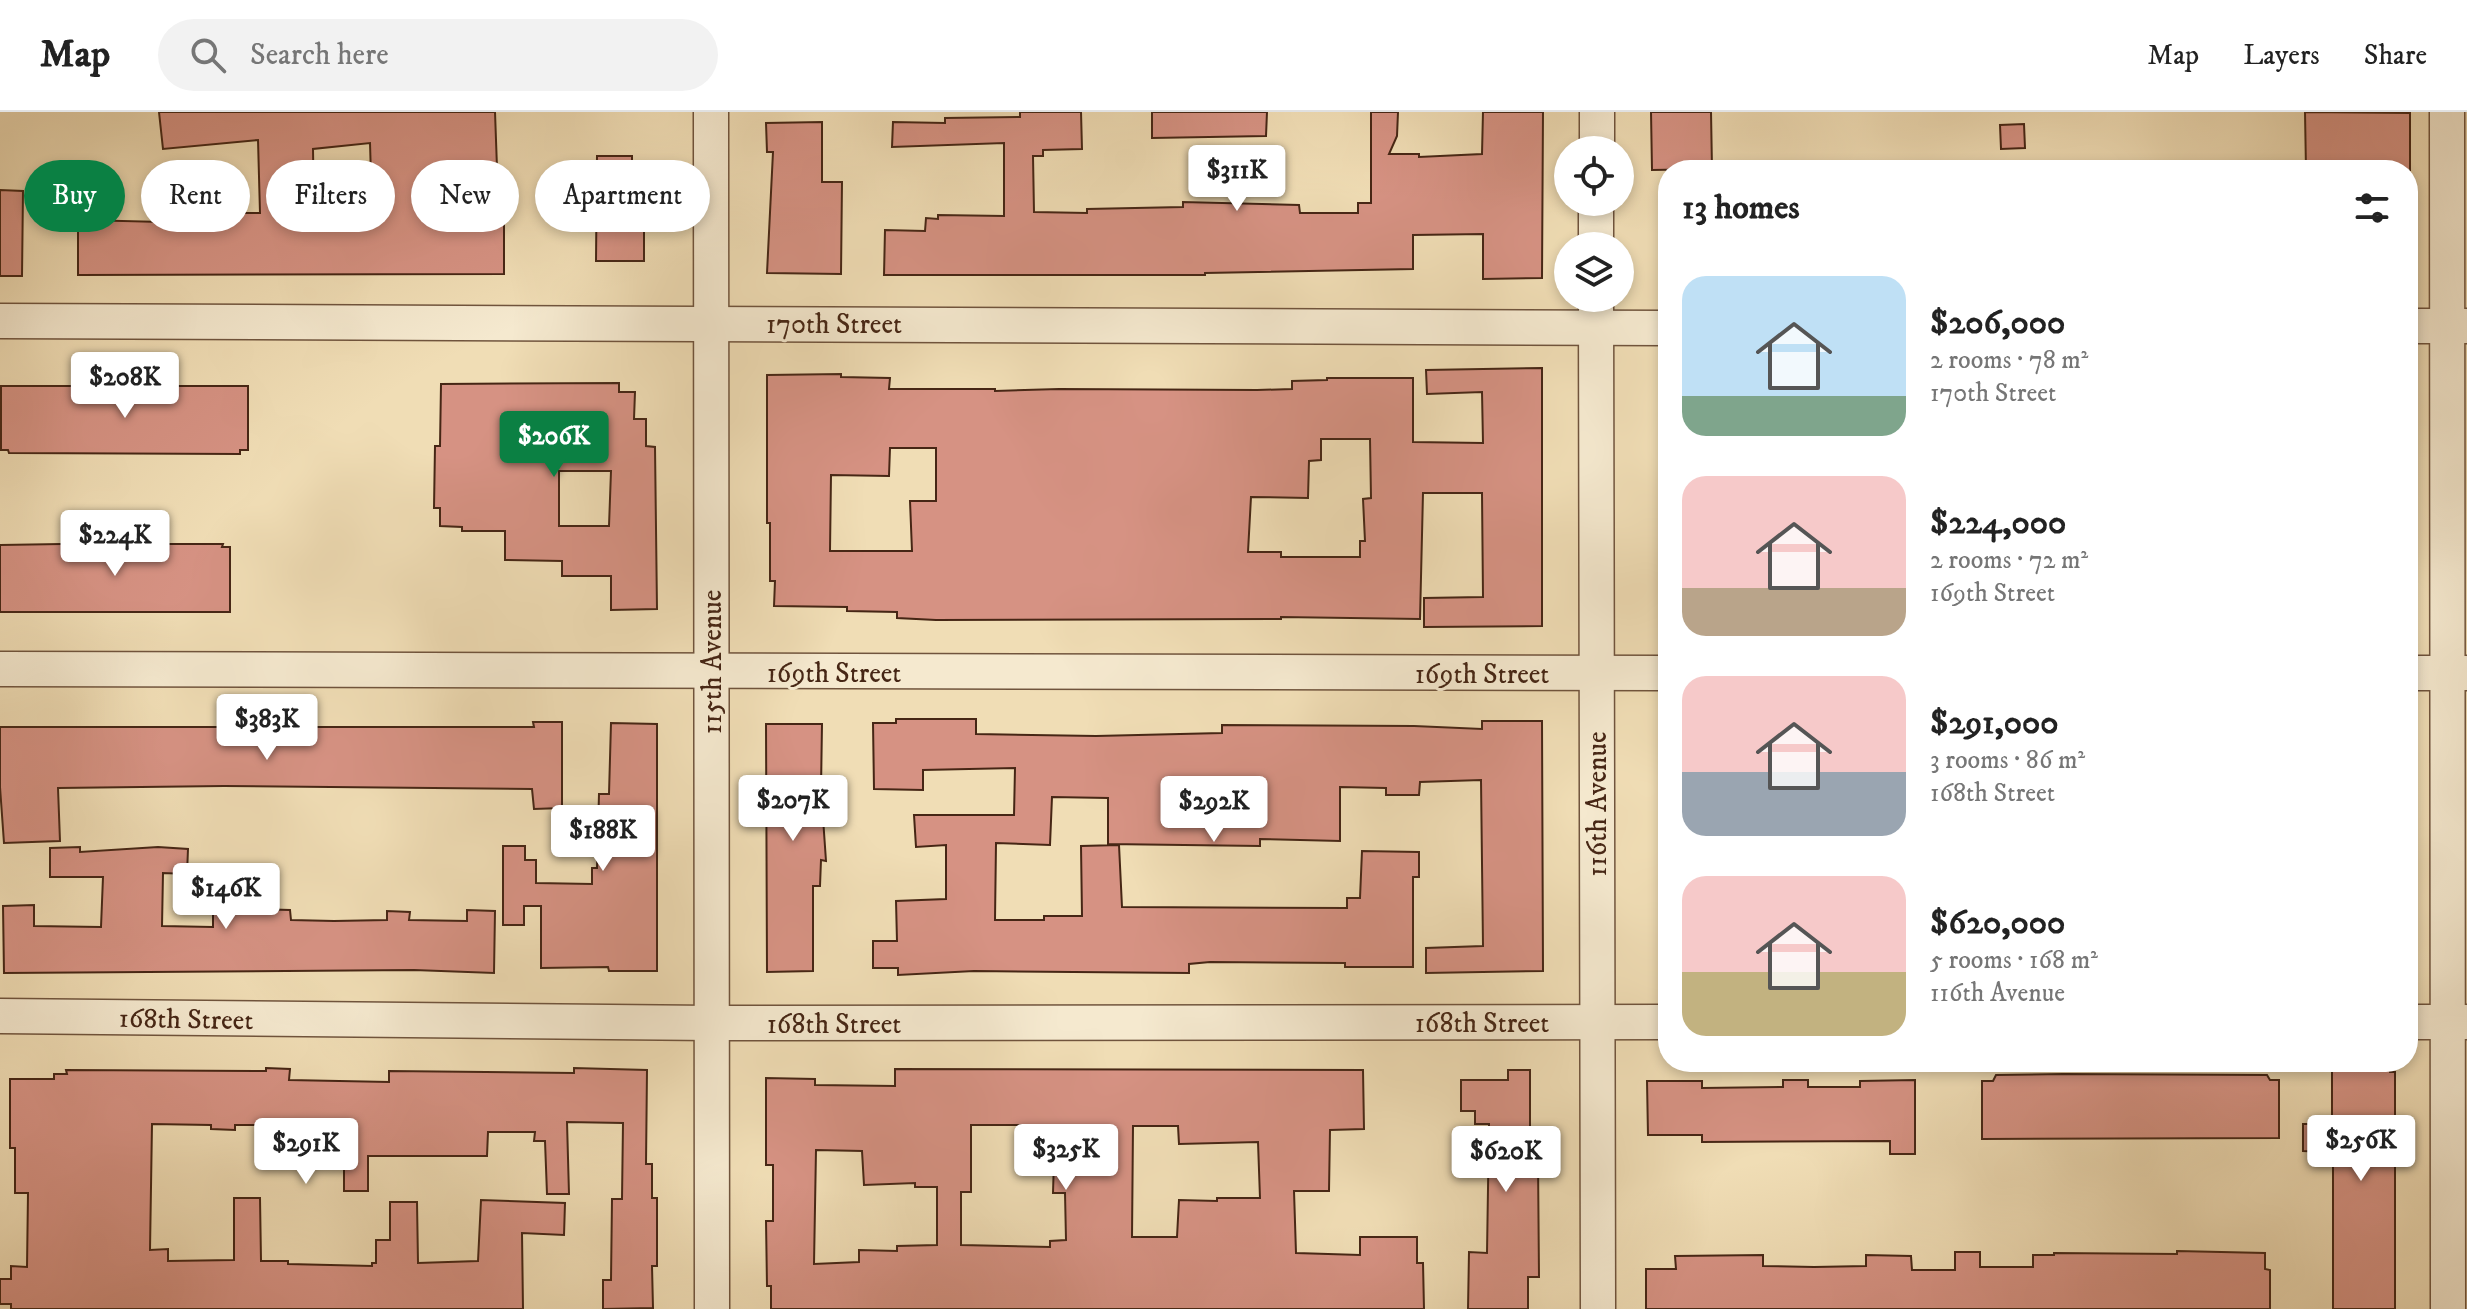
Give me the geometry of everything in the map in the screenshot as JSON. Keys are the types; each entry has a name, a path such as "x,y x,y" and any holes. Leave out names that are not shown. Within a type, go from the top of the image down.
{"street":[{"name":"115th Avenue","path":"711,112 712,1309"},
{"path":"1597,112 1597,136"},
{"path":"2447,112 2457,326 2458,673 2458,1022 2448,1309"},
{"name":"170th Street","path":"0,321 712,323 1596,313 1658,326"},
{"name":"116th Avenue","path":"1596,313 1598,1309"},
{"path":"2418,326 2457,326"},
{"name":"169th Street","path":"0,669 1658,673"},
{"path":"2418,673 2458,673"},
{"name":"168th Street","path":"0,1016 711,1023 1658,1022"},
{"path":"2418,1022 2458,1022"}],"building":[{"path":"159,112 495,112 497,160 411,160 411,232 504,232 504,274 78,275 78,232 125,232 125,221 141,221 141,232 250,232 250,213 260,213 258,140 163,149"},
{"path":"1020,112 1081,112 1082,149 1043,150 1043,156 1033,156 1034,212 1087,213 1087,209 1183,207 1183,202 1299,205 1300,213 1358,213 1358,203 1371,203 1371,112 1398,112 1397,136 1389,154 1419,154 1419,157 1482,154 1483,112 1543,112 1542,278 1483,279 1483,234 1413,235 1413,269 1205,275 884,275 885,230 925,231 926,218 938,219 938,215 1004,216 1004,143 892,147 893,122 945,123 945,118 1020,117"},
{"path":"1152,112 1267,112 1266,136 1152,138"},
{"path":"1651,112 1711,112 1712,160 1658,160 1658,170 1652,170"},
{"path":"2305,112 2410,113 2410,160 2306,160"},
{"path":"822,122 822,182 842,182 841,274 767,273 773,152 767,152 766,123"},
{"path":"2024,124 2025,148 2001,149 2000,125"},
{"path":"597,156 632,156 632,160 597,160"},
{"path":"0,190 23,191 22,276 0,276"},
{"path":"596,232 644,232 644,261 596,261"},
{"path":"1542,368 1542,626 1424,627 1424,598 1483,597 1482,493 1423,493 1420,619 936,620 897,618 897,612 847,611 847,607 774,606 775,581 770,581 770,523 767,523 767,375 841,374 841,377 890,378 889,389 995,391 1292,389 1292,381 1413,378 1413,442 1483,443 1482,392 1427,394 1426,370","holes":["1321,439 1370,439 1371,498 1363,499 1365,541 1360,541 1360,557 1281,557 1281,552 1248,552 1251,497 1308,498 1309,461 1321,460","890,448 936,448 936,501 910,501 912,551 830,551 831,475 889,476"]},
{"path":"619,383 619,392 635,392 634,419 646,419 646,446 655,447 657,609 611,610 611,576 562,576 562,561 505,560 505,531 462,531 462,527 440,526 440,508 434,508 435,446 440,446 441,384","holes":["559,471 611,471 609,526 559,526"]},
{"path":"1,386 248,386 248,450 240,450 240,454 9,453 8,450 1,450"},
{"path":"223,544 222,547 230,547 230,612 0,612 0,545"},
{"path":"896,719 976,719 976,734 1096,736 1222,733 1222,725 1482,729 1482,721 1542,721 1543,971 1426,973 1426,948 1483,946 1481,780 1420,782 1419,795 1386,795 1386,788 1340,787 1340,841 1260,839 1260,846 1108,844 1108,798 1052,797 1050,845 996,843 995,920 1082,916 1081,846 1119,845 1122,907 1347,908 1347,898 1360,898 1362,851 1419,852 1419,877 1413,877 1413,967 1210,962 1189,964 1189,973 974,971 898,975 898,968 873,968 873,941 897,941 896,901 946,899 946,845 916,847 914,815 1014,815 1015,768 923,770 923,790 874,789 873,723 896,723"},
{"path":"533,722 562,722 562,808 534,809 532,789 58,788 60,841 4,843 0,727 534,727"},
{"path":"611,723 657,724 657,971 609,971 608,967 541,968 541,906 524,906 524,925 503,925 503,846 525,846 525,860 536,860 536,883 592,884 592,868 597,868 599,794 609,794"},
{"path":"766,724 822,724 821,789 826,861 821,860 820,886 813,886 813,971 767,972"},
{"path":"80,847 80,852 158,847 188,849 187,874 163,873 162,926 213,927 213,908 290,910 291,920 334,921 387,920 387,911 410,912 409,920 467,921 467,910 495,911 494,973 414,970 4,973 3,906 34,905 34,926 101,927 103,877 50,877 50,848"},
{"path":"266,1068 290,1069 289,1080 389,1082 389,1071 574,1073 574,1068 647,1070 646,1164 652,1164 652,1198 657,1198 657,1266 652,1266 653,1308 603,1309 603,1280 611,1280 612,1199 622,1199 623,1123 567,1122 569,1194 547,1194 545,1141 534,1141 535,1132 488,1132 487,1156 368,1156 368,1191 344,1191 344,1145 323,1144 323,1129 319,1130 319,1125 235,1125 235,1130 211,1129 211,1125 152,1124 150,1250 168,1249 168,1261 234,1260 234,1198 260,1198 261,1261 372,1266 376,1263 376,1240 390,1240 390,1202 417,1202 418,1263 478,1261 481,1200 565,1203 564,1235 522,1233 523,1309 11,1309 11,1304 0,1304 0,1279 11,1279 11,1266 27,1267 28,1193 15,1193 15,1148 10,1148 10,1079 54,1079 54,1074 67,1074 66,1070 266,1071"},
{"path":"895,1069 1363,1070 1364,1129 1330,1130 1329,1191 1294,1191 1296,1253 1360,1255 1360,1237 1417,1237 1417,1263 1423,1263 1424,1309 771,1309 771,1286 767,1286 766,1221 773,1221 773,1165 766,1165 766,1078 815,1079 815,1085 895,1086","holes":["971,1125 1055,1125 1053,1193 1065,1193 1066,1240 1050,1241 1050,1247 961,1245 961,1192 971,1192","1133,1126 1178,1126 1179,1144 1258,1142 1260,1198 1179,1200 1177,1237 1132,1237","816,1150 862,1151 864,1185 915,1183 915,1187 937,1187 937,1245 897,1246 897,1251 859,1250 859,1262 814,1264"]},
{"path":"1508,1070 1530,1070 1530,1160 1538,1160 1539,1277 1528,1277 1528,1309 1468,1309 1469,1252 1487,1253 1489,1124 1475,1124 1475,1111 1461,1111 1461,1080 1508,1080"},
{"path":"2332,1072 2395,1072 2395,1309 2333,1309 2333,1152 2303,1151 2303,1124 2332,1124"},
{"path":"1996,1075 2267,1075 2270,1080 2279,1080 2279,1138 1982,1139 1982,1081 1993,1081"},
{"path":"1783,1080 1808,1080 1808,1087 1860,1087 1860,1081 1915,1080 1915,1154 1890,1154 1890,1141 1702,1142 1702,1135 1648,1135 1647,1081 1702,1081 1702,1088 1783,1087"},
{"path":"2177,1251 2265,1253 2265,1269 2270,1270 2270,1309 1646,1309 1646,1269 1676,1269 1675,1256 1763,1255 1763,1266 1814,1267 1866,1266 1866,1255 1911,1256 1912,1270 1955,1270 1955,1252 1980,1252 1980,1267 2033,1267 2033,1255 2177,1254"}]}
